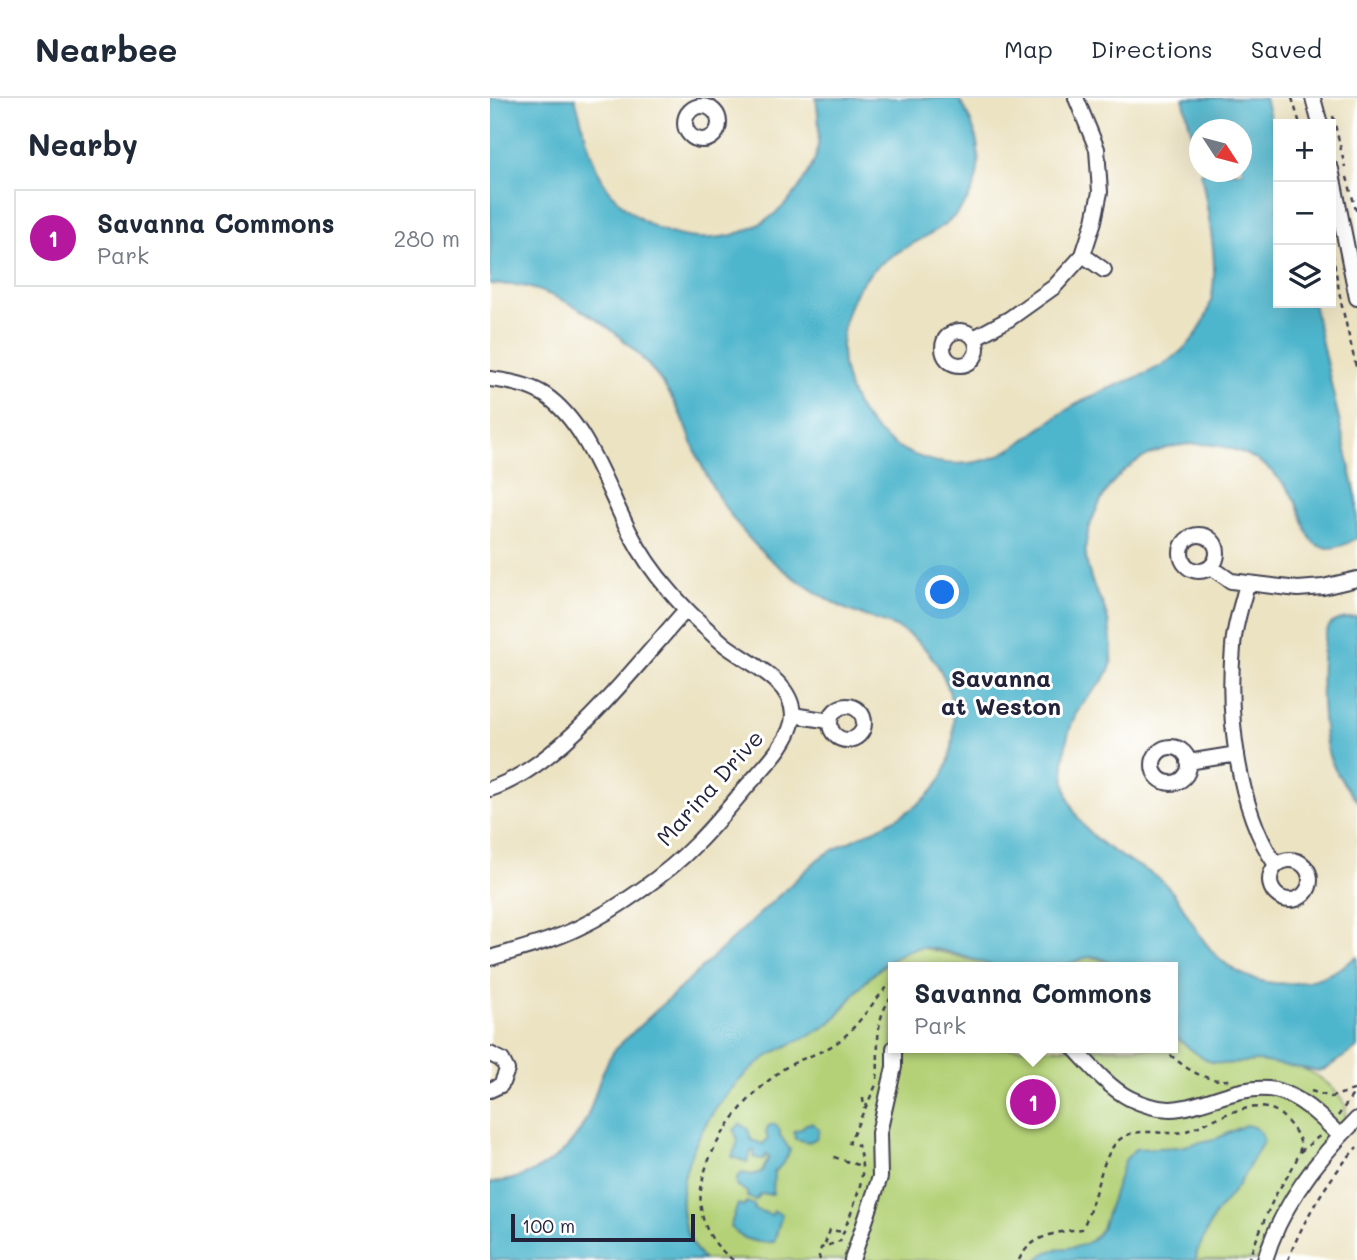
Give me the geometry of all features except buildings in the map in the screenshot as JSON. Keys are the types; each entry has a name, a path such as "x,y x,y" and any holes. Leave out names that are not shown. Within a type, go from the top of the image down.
{"street":[{"path":"974,338 1009,319 1054,287 1083,256 1100,192 1097,149 1076,98"},
{"path":"1313,98 1319,119"},
{"path":"1334,182 1357,298"},
{"path":"1083,256 1104,270"},
{"path":"490,379 512,382 545,395 573,422 595,457 631,535 655,574 685,611 727,646 771,676 783,690 793,715 830,721"},
{"path":"1211,567 1231,581 1298,589 1323,587 1357,579"},
{"path":"1247,584 1233,645 1232,690 1237,754 1253,818 1276,865"},
{"path":"490,789 541,762 578,730 685,611"},
{"name":"Marina Drive","path":"490,958 580,927 636,892 695,846 772,759 788,734 793,715"},
{"path":"1188,762 1237,754"},
{"path":"852,1260 880,1177 879,1133 894,1067 894,1053"},
{"path":"1079,1053 1113,1087 1147,1105 1171,1109 1246,1090 1275,1090 1313,1110 1340,1136"},
{"path":"490,1054 502,1060 507,1070 500,1085 490,1090"},
{"path":"1265,1260 1291,1203 1319,1159 1357,1119"}],"path":[{"path":"1292,98 1298,119"},
{"path":"1333,116 1357,214"},
{"path":"1331,245 1357,371"},
{"path":"733,1260 723,1253 709,1234 700,1201 702,1178 719,1141 749,1099 783,1070 838,1041 888,987"},
{"path":"824,1246 840,1241 862,1174 858,1145 849,1143 876,1085 878,1027 888,1001"},
{"path":"863,1098 864,1109"},
{"path":"1019,1260 1023,1252 1036,1240 1053,1233 1082,1229 1109,1151 1119,1140 1148,1131 1169,1134 1184,1132 1248,1108 1271,1109 1281,1114 1298,1136 1300,1148 1248,1260"},
{"path":"1288,1260 1330,1181 1357,1147"},
{"path":"834,1157 861,1166"},
{"path":"820,1260 819,1256 830,1230 843,1232"}],"green space":[{"path":"921,947 980,962 889,962"},
{"path":"1090,956 1108,962 1074,962"},
{"path":"888,963 888,1053 1178,1053 1178,1039 1207,1059 1220,1063 1277,1061 1304,1069 1328,1084 1338,1094 1346,1106 1345,1119 1306,1167 1285,1203 1258,1260 704,1260 688,1235 682,1207 684,1178 693,1149 707,1121 746,1073 768,1056 826,1026 875,973"}],"water":[{"path":"490,98 575,98 594,162 614,196 635,215 658,228 683,236 708,238 733,235 757,225 779,210 798,189 813,165 818,149 816,98 958,98 970,120 977,144 978,169 971,193 960,210 946,224 896,253 866,278 848,309 842,337 843,364 850,390 867,420 897,446 933,461 973,462 992,458 1021,443 1077,404 1172,359 1193,338 1206,315 1213,290 1214,263 1203,182 1252,182 1252,119 1189,119 1189,123 1183,98 1265,98 1273,129 1273,308 1314,308 1357,500 1357,538 1332,548 1313,542 1297,504 1282,482 1264,465 1244,453 1221,446 1175,446 1152,453 1132,465 1106,492 1095,513 1086,542 1086,560 1091,579 1107,618 1112,660 1105,677 1083,703 1071,725 1065,750 1064,775 1074,811 1087,830 1105,846 1162,881 1178,899 1210,949 1234,969 1251,978 1288,984 1324,976 1357,956 1357,1048 1319,1071 1259,1061 1222,1064 1211,1062 1178,1039 1178,962 1108,962 1101,958 1088,957 1073,962 982,962 941,950 910,950 886,963 871,976 825,1027 775,1052 746,1074 725,1096 707,1122 693,1150 684,1179 682,1208 688,1235 704,1260 490,1260 490,1183 520,1177 559,1155 586,1119 605,1066 615,1049 818,859 913,808 931,792 944,772 952,746 953,713 947,685 924,648 901,630 854,613 820,595 777,565 757,547 732,518 712,487 671,397 639,355 620,337 576,307 523,286 490,284"},
{"path":"1357,617 1357,801 1339,776 1327,749 1323,722 1322,664 1326,633 1331,624"},
{"path":"812,1123 819,1129 817,1138 809,1142 795,1139 794,1131"},
{"path":"740,1124 748,1129 751,1140 763,1144 768,1139 768,1126 775,1124 790,1150 785,1161 774,1173 773,1194 761,1194 756,1200 747,1197 747,1192 737,1186 737,1178 742,1173 752,1175 762,1172 769,1157 766,1155 763,1160 754,1157 755,1152 752,1150 747,1162 732,1157 738,1141 734,1130"},
{"path":"1245,1125 1258,1130 1263,1142 1239,1184 1214,1216 1197,1252 1196,1260 1037,1260 1053,1250 1078,1246 1094,1238 1102,1228 1125,1160 1135,1149 1180,1147 1218,1138"},
{"path":"746,1202 755,1205 754,1209 772,1215 774,1211 782,1214 774,1242 750,1240 730,1227 738,1204 744,1206"}],"place":[{"name":"Savanna Commons","path":"1033,1102"}],"district":[{"name":"Savanna at Weston","path":"1001,693"}]}
